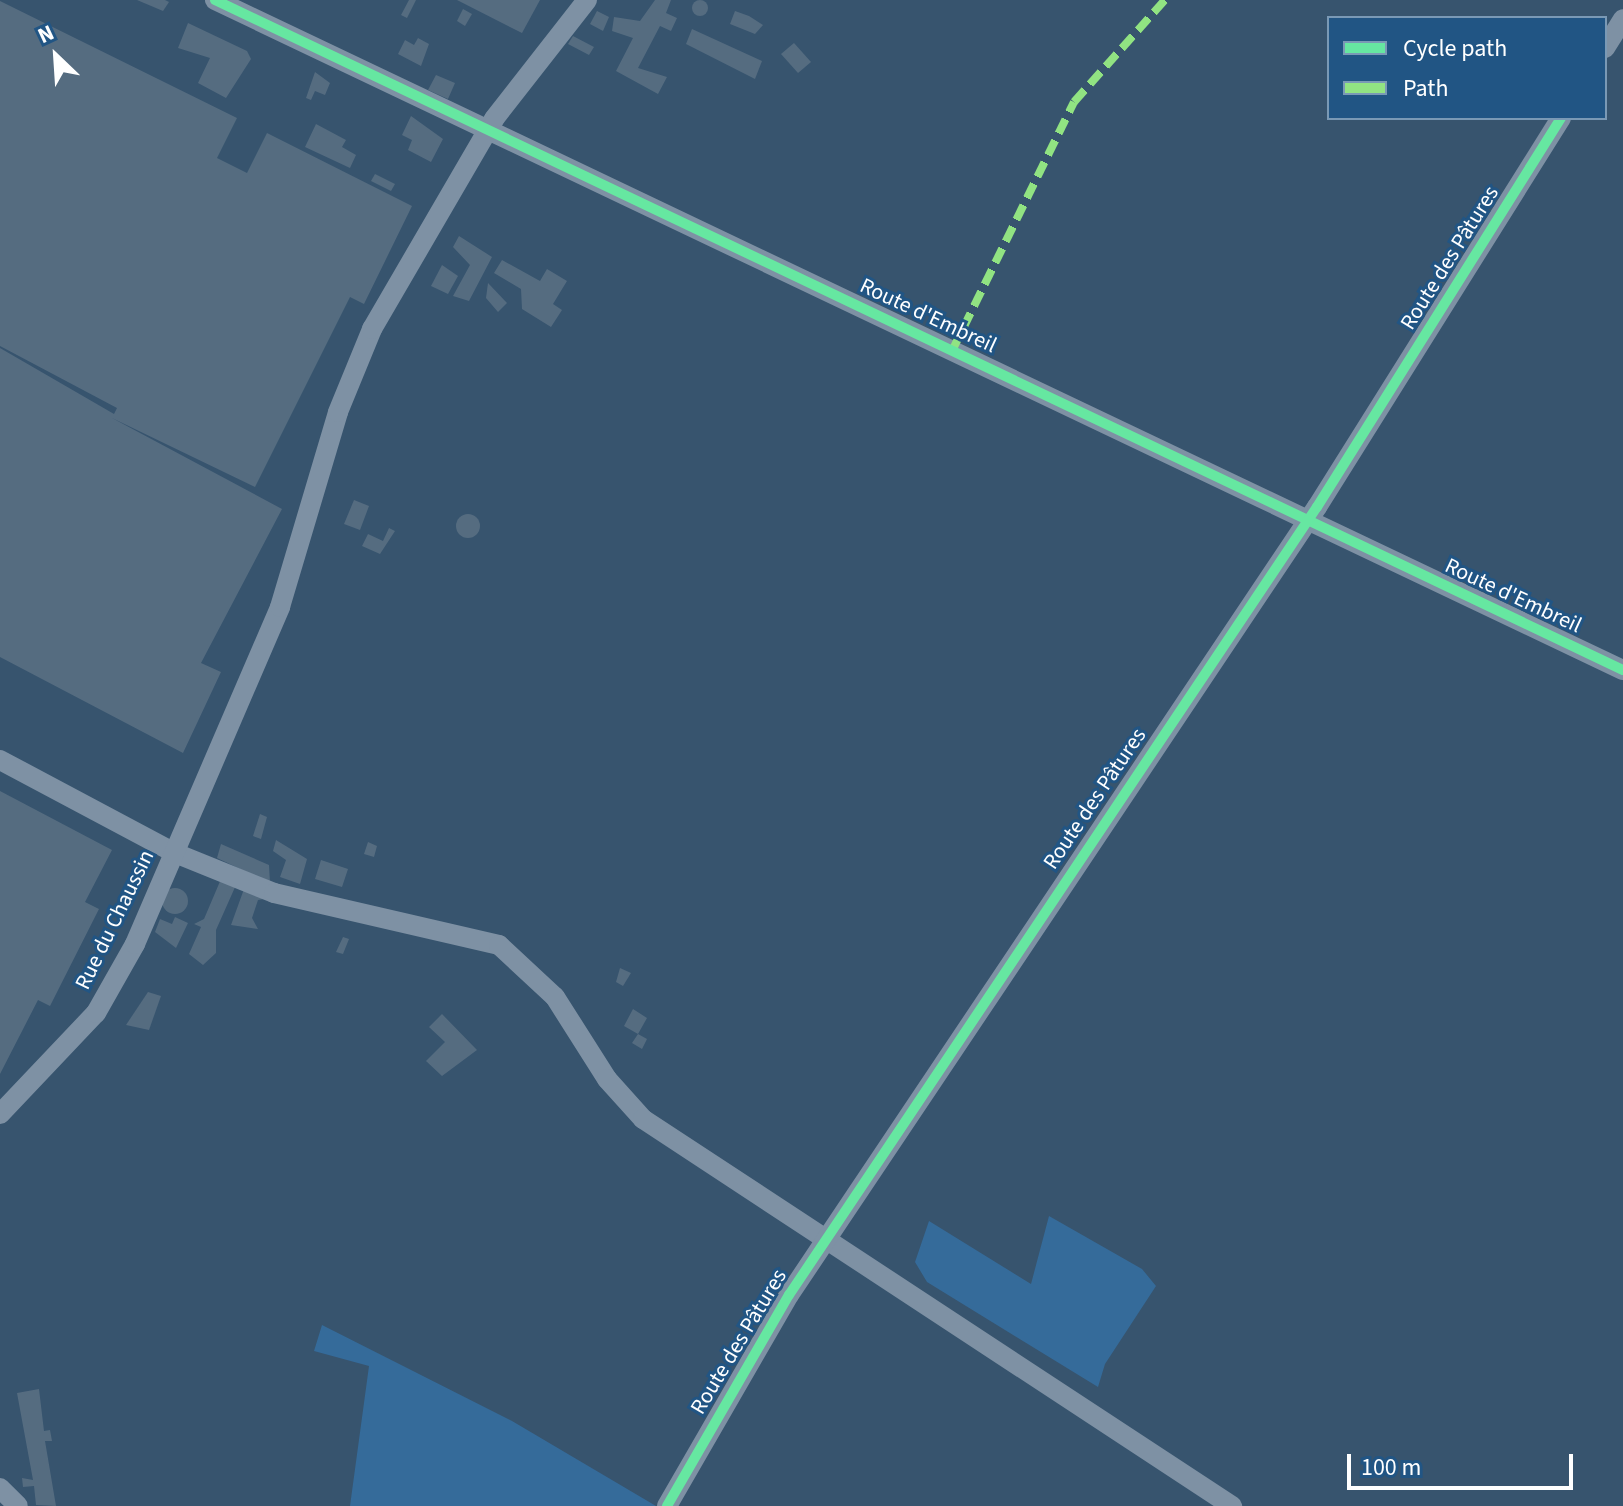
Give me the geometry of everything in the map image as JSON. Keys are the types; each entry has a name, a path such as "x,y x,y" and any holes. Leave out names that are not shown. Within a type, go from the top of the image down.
{"street":[{"name":"Route d'Embreil","path":"215,0 1623,670"},
{"name":"Rue du Chaussin","path":"0,1114 96,1013 175,853 280,607 338,412 372,329 488,130 587,0"},
{"path":"1607,45 1623,19"},
{"name":"Route des Pâtures","path":"667,1506 828,1236 1308,521 1560,120"},
{"path":"0,760 175,853 355,917 499,945 555,997 607,1079 643,1119 828,1236 1232,1506"},
{"path":"0,1488 18,1506"}],"shaded area":[{"path":"1049,1216 1142,1269 1156,1286 1105,1364 1098,1387 927,1282 915,1262 929,1221 1031,1284"},
{"path":"322,1325 512,1421 656,1506 350,1506 369,1366 314,1351"}],"building":[{"path":"137,0 165,0 169,2 163,11"},
{"path":"409,0 416,0 407,18 401,15"},
{"path":"457,0 540,0 522,33"},
{"path":"655,0 671,0 666,13 677,18 671,31 660,26 638,68 667,77 658,94 616,71 633,38 612,31 614,17 640,21"},
{"path":"697,0 703,0 708,8 706,14 697,16 692,11 692,5"},
{"path":"0,1 237,118 217,158 247,173 267,133 412,206 364,304 350,297 255,487 112,418 282,509 201,663 221,672 183,753 0,657 0,348 114,414 117,408 0,346"},
{"path":"463,9 472,14 465,26 457,21"},
{"path":"597,11 609,17 603,31 590,24"},
{"path":"735,11 763,25 755,34 730,24"},
{"path":"188,23 247,51 251,59 226,98 198,83 210,58 178,48"},
{"path":"692,29 762,61 755,79 686,44"},
{"path":"573,36 594,47 589,55 568,44"},
{"path":"418,38 429,44 421,66 398,54 405,40 414,45"},
{"path":"794,43 811,62 798,73 781,54"},
{"path":"315,72 330,83 325,95 315,91 311,100 306,98"},
{"path":"436,75 455,83 448,99 428,90"},
{"path":"411,116 443,139 431,162 408,150 412,140 402,135"},
{"path":"316,124 346,140 342,147 356,155 350,168 305,147"},
{"path":"375,174 395,184 391,191 371,181"},
{"path":"459,236 492,257 469,301 453,296 470,265 453,247"},
{"path":"502,260 540,281 547,269 567,281 553,304 562,310 551,327 522,309 521,289 494,273"},
{"path":"442,265 458,276 448,294 431,286"},
{"path":"488,283 507,303 498,312 486,298"},
{"path":"354,500 369,506 360,530 344,524"},
{"path":"468,514 477,517 480,526 477,535 468,538 459,535 456,526 459,517"},
{"path":"389,528 395,531 380,554 362,546 368,534 383,541"},
{"path":"0,791 112,850 85,902 99,909 50,1006 38,1000 0,1074"},
{"path":"260,814 267,817 261,839 253,836"},
{"path":"276,840 307,859 300,884 280,877 286,860 273,851"},
{"path":"368,842 377,846 374,857 364,854"},
{"path":"221,844 269,865 270,883 217,858"},
{"path":"321,860 348,869 342,887 315,879"},
{"path":"221,879 236,885 216,930 216,953 203,965 189,954 201,927 194,924 204,919"},
{"path":"175,888 184,892 188,901 184,910 175,914 166,910 162,901 166,892"},
{"path":"244,889 270,898 258,900 252,918 258,929 231,925"},
{"path":"175,917 188,923 176,948 155,932 160,919 172,924"},
{"path":"343,937 349,939 343,954 336,952"},
{"path":"620,968 631,973 623,986 616,982"},
{"path":"148,992 161,996 149,1030 126,1025"},
{"path":"633,1009 647,1018 638,1034 624,1026"},
{"path":"442,1014 477,1050 442,1076 426,1061 445,1042 429,1027"},
{"path":"638,1034 647,1039 642,1049 632,1043"},
{"path":"39,1389 44,1431 50,1430 52,1441 45,1441 56,1506 36,1505 34,1486 23,1487 22,1478 33,1480 17,1393"}],"marked path":[{"path":"953,349 1074,102 1165,0"}],"cycle path":[{"path":"215,0 1623,670"},
{"path":"667,1506 789,1295 1317,507 1560,120"}]}
